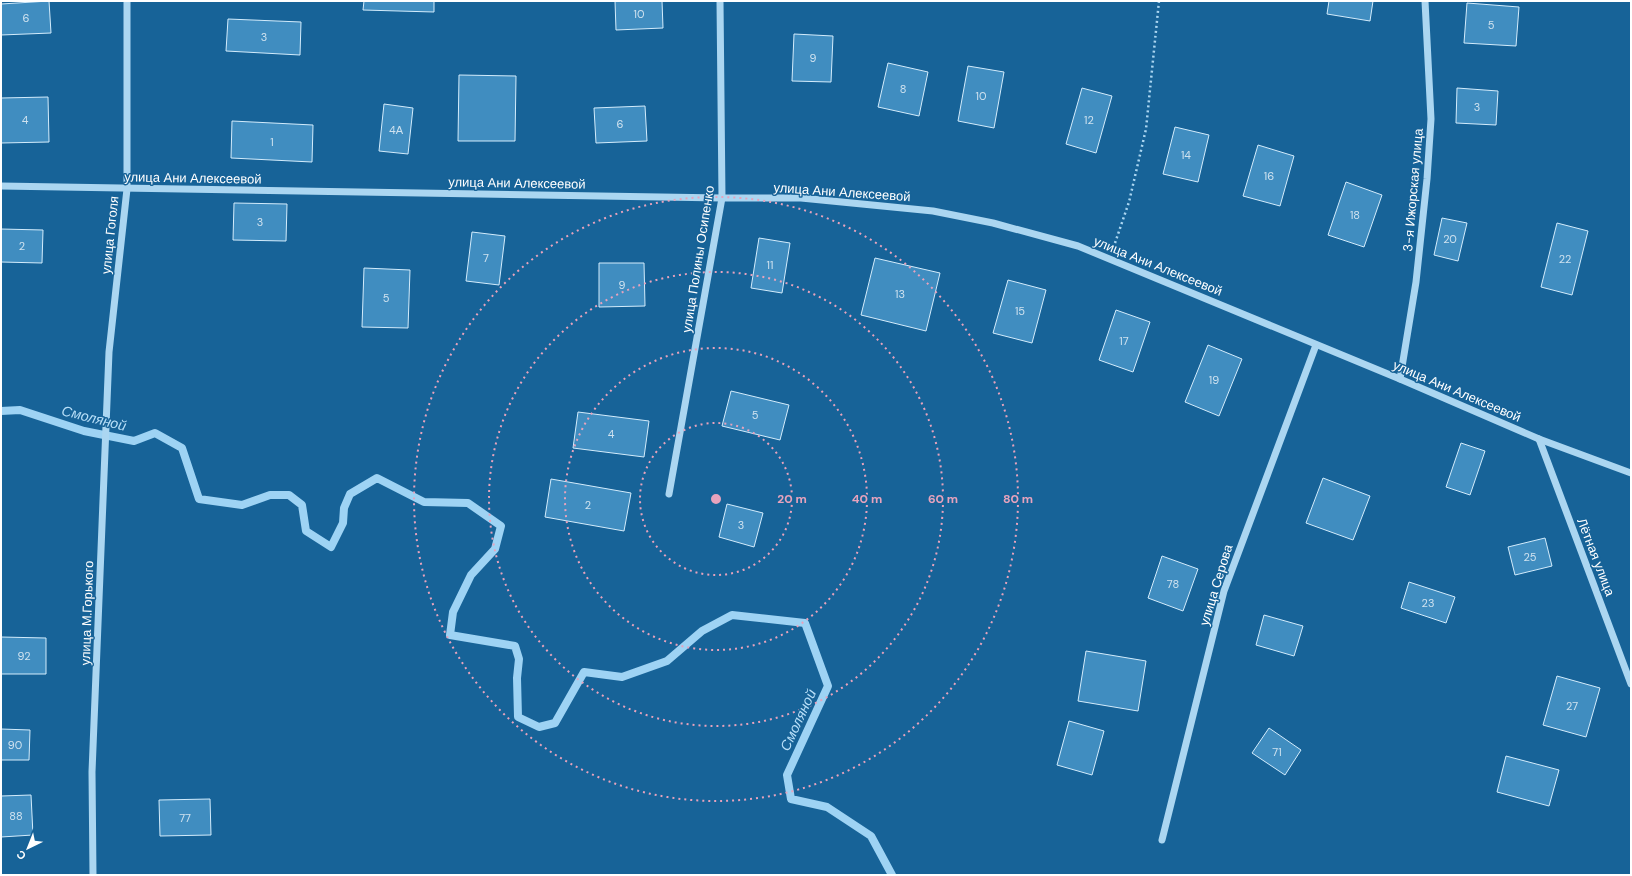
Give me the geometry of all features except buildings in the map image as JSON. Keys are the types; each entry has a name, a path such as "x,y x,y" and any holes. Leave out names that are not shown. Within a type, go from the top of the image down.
{"street":[{"name":"улица Гоголя","path":"109,352 127,189 127,1"},
{"name":"улица Полины Осипенко","path":"669,494 722,198 720,1"},
{"name":"3-я Ижорская улица","path":"1400,379 1416,282 1427,179 1431,119 1426,1"},
{"name":"улица Ани Алексеевой","path":"1,186 801,198 933,211 993,223 1078,246 1400,379 1539,439 1631,473"},
{"name":"улица Серова","path":"1162,840 1224,591 1316,345"},
{"name":"улица М.Горького","path":"93,875 92,772 109,352"},
{"name":"Лётная улица","path":"1539,439 1631,684"}],"path":[{"path":"1110,259 1129,202 1146,129 1159,1"}],"waterway":[{"name":"Смоляной","path":"1,411 20,410 84,431 134,441 155,433 182,448 199,499 242,505 270,495 289,495 302,505 306,531 331,547 343,523 344,508 350,494 377,478 424,502 468,503 501,526 495,549 471,575 453,612 450,635 515,646 519,659 517,678 518,717 539,727 555,723 584,672 622,677 667,661 702,631 732,615 805,623 828,686 787,775 791,799 827,807 871,836 892,875"}]}
